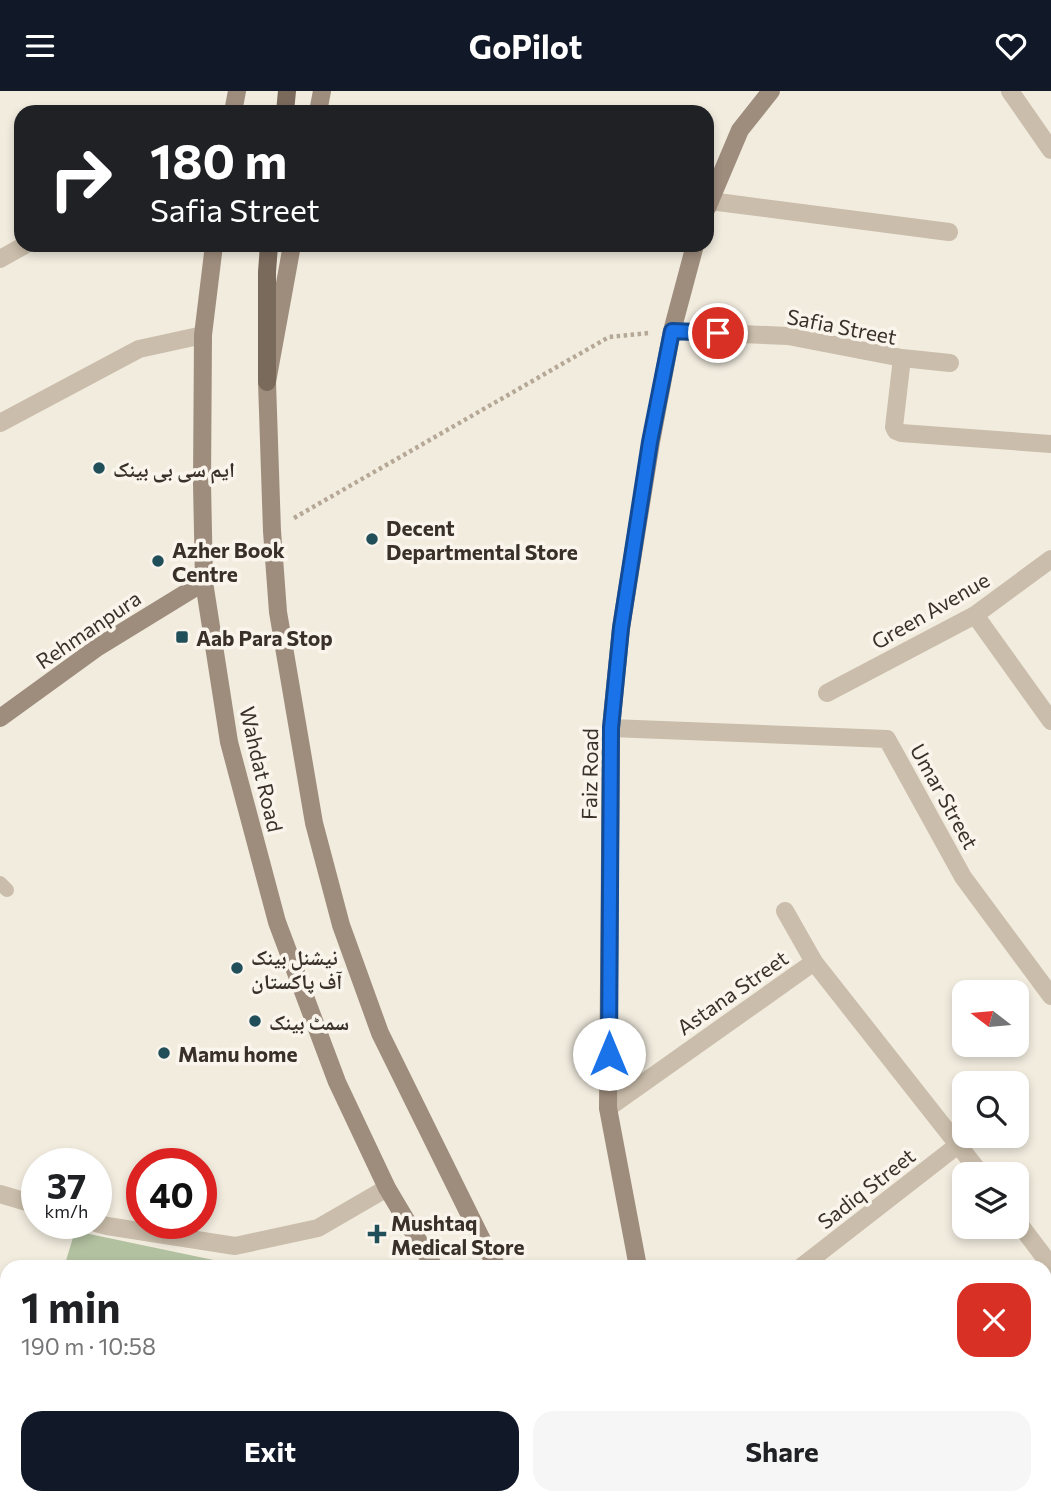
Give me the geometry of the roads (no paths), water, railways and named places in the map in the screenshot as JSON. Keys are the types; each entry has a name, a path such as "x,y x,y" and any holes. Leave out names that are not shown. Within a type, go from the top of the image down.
{"main road":[{"path":"714,190 740,130 771,91"},
{"name":"Wahdat Road","path":"213,252 202,335 204,582 229,742 277,922 337,1082 387,1188 430,1260"},
{"path":"267,382 269,252"},
{"name":"Wahdat Road","path":"291,252 267,382 272,531 278,612 314,824 341,925 380,1033 493,1260"},
{"name":"Faiz Road","path":"637,1260 608,1108 611,728 621,628 650,442 672,331 693,252"},
{"name":"Rehmanpura","path":"0,717 98,647 204,582"}],"street":[{"path":"1010,91 1051,150"},
{"path":"714,205 949,232"},
{"name":"Safia Street","path":"672,331 788,336 902,358 894,427 896,431 1051,444"},
{"path":"0,423 139,349 202,335"},
{"path":"902,358 950,363"},
{"name":"Green Avenue","path":"827,693 975,615 1051,559"},
{"path":"975,615 1051,721"},
{"name":"Umar Street","path":"611,728 887,739 963,877 1051,996"},
{"path":"785,911 814,962 952,1137"},
{"name":"Astana Street","path":"608,1108 814,962"},
{"name":"Sadiq Street","path":"810,1260 954,1148"},
{"path":"960,1148 971,1162"},
{"path":"112,1227 235,1246 318,1228 387,1188"},
{"path":"0,1194 21,1200"},
{"path":"1029,1237 1046,1260"}],"place":[{"name":"ایم سی بی بینک","path":"99,468"},
{"name":"Decent Departmental Store","path":"372,539"},
{"name":"Azher Book Centre","path":"158,561"},
{"name":"Aab Para Stop","path":"182,637"},
{"name":"نیشنل بینک آف پاکستان","path":"237,968"},
{"name":"سمٹ بینک","path":"255,1021"},
{"name":"Mamu home","path":"164,1053"},
{"name":"Mushtaq Medical Store","path":"377,1234"}]}
